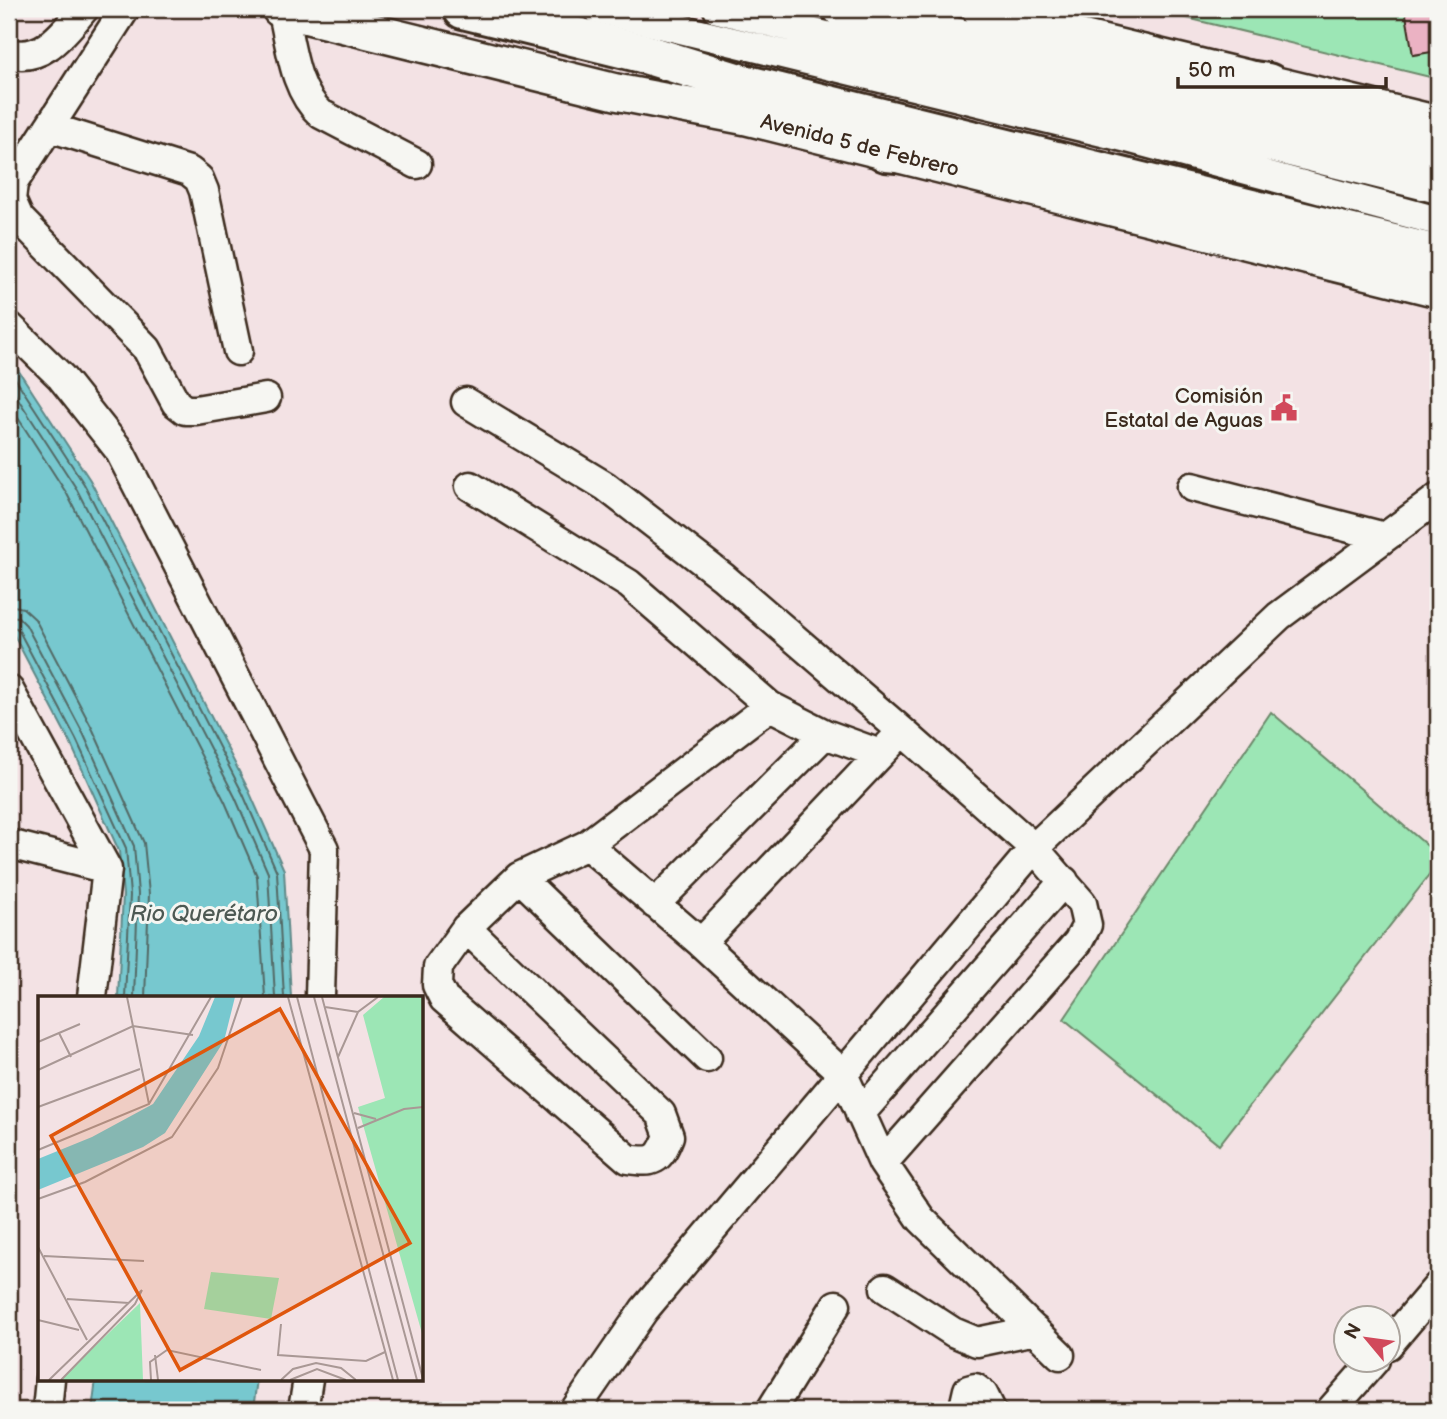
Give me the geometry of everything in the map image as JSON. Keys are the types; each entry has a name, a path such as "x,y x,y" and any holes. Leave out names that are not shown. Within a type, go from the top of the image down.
{"highway":[{"name":"Avenida 5 de Febrero","path":"463,9 642,54 739,83 1438,255"},
{"path":"843,9 972,24 1268,83"},
{"path":"972,24 1438,158"},
{"path":"886,152 1086,169"},
{"path":"1291,219 1438,277"}],"main road":[{"name":"Avenida 5 de Febrero","path":"281,9 616,92 747,117 1438,289"},
{"path":"381,9 506,40 633,76 739,83"},
{"path":"1268,83 1438,124"}],"street":[{"path":"9,53 20,57 41,52 59,38 84,9"},
{"path":"125,9 13,183 11,200 19,218 147,349 176,403 185,410 195,411 266,398"},
{"path":"281,9 301,87 309,104 321,114 417,164"},
{"path":"598,9 1127,138 1438,221"},
{"path":"718,9 1438,189"},
{"path":"49,127 190,171 199,178 238,351"},
{"path":"9,326 61,377 119,450 324,849 320,996"},
{"path":"466,402 605,486 723,577 1034,848 1082,903 1087,925 1078,942 883,1163"},
{"path":"470,486 629,584 770,706 825,734 880,754"},
{"path":"1192,487 1385,537"},
{"path":"575,1410 644,1310 1034,848 1279,616 1438,498"},
{"path":"9,690 107,869 92,996"},
{"path":"466,928 660,1114 669,1136 661,1155 648,1162 628,1159 444,999 438,985 438,967 466,928 519,877 587,845 770,706"},
{"path":"701,943 902,731"},
{"path":"654,904 825,734"},
{"path":"9,844 107,869"},
{"path":"587,845 701,943 844,1074 883,1163 921,1219 1060,1354"},
{"path":"519,877 707,1058"},
{"path":"860,1114 1064,881"},
{"path":"1402,1328 1438,1286"},
{"path":"885,1288 953,1332 977,1342 1035,1330"},
{"path":"771,1410 836,1305"},
{"path":"1331,1410 1363,1374"},
{"path":"47,1410 50,1380"},
{"path":"303,1410 308,1380"},
{"path":"965,1410 968,1390 975,1388 983,1394 991,1410"}],"green space":[{"path":"1150,9 1438,9 1438,79"},
{"path":"1271,712 1438,855 1438,864 1219,1145 1064,1019"}],"water":[{"name":"Rio Querétaro","path":"9,356 90,480 249,791 284,870 291,996 118,996 123,895 119,851 70,742 9,626"},
{"path":"96,1380 257,1380 253,1410 92,1410"}],"building":[{"path":"1405,9 1438,9 1438,51 1413,55"}],"place":[{"name":"Comisión Estatal de Aguas","path":"1284,408"}]}
